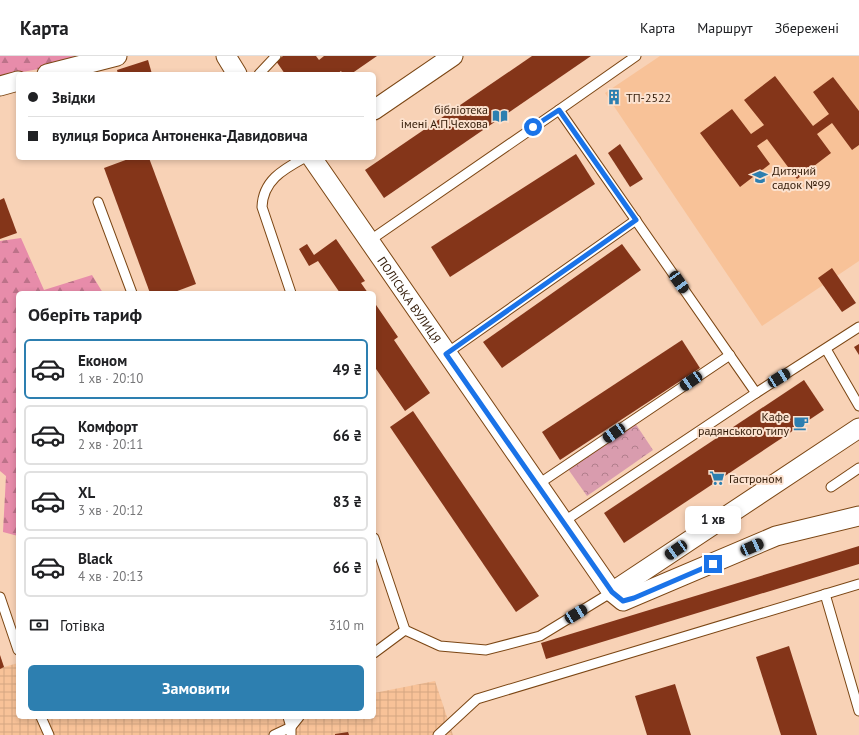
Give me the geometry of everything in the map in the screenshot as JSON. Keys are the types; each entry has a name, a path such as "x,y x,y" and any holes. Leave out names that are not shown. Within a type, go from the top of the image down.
{"street":[{"path":"55,72 117,56"},
{"path":"226,56 236,72"},
{"path":"376,109 453,56"},
{"path":"0,86 16,82"},
{"name":"ПОЛІСЬКА ВУЛИЦЯ","path":"313,160 446,354 612,592"},
{"path":"859,428 612,592 623,601 634,598 776,536 859,516"}],"lane":[{"path":"261,72 276,56"},
{"path":"369,241 636,56"},
{"path":"559,110 756,393"},
{"path":"290,291 262,207 263,195 271,180 301,160"},
{"path":"98,202 131,291"},
{"path":"446,354 636,220"},
{"path":"563,522 756,393 859,327"},
{"path":"826,349 859,406"},
{"path":"537,485 730,355"},
{"path":"832,487 859,468"},
{"path":"376,544 405,630 440,646 486,650 540,636 612,592"},
{"path":"438,735 477,699 859,584"},
{"path":"825,594 859,711"},
{"path":"0,597 16,644"},
{"path":"376,652 405,630"},
{"path":"42,719 49,735"},
{"path":"288,719 291,731"},
{"path":"274,735 291,731 298,719"}],"shaded area":[{"name":"Дитячий садок №99","path":"660,56 859,56 859,261 762,326 605,93"},
{"path":"0,655 4,667 16,664 16,719 376,719 376,693 435,681 453,735 0,735"}],"green space":[{"path":"0,56 74,56 72,63 0,76"},
{"path":"21,238 44,290 92,275 102,291 16,291 16,535 3,532 6,476 0,471 0,241"},
{"path":"635,423 653,450 587,496 568,469"}],"building":[{"path":"283,56 316,56 319,60 324,56 377,56 354,72 284,72 276,61"},
{"path":"532,56 591,56 384,198 365,170"},
{"path":"148,60 151,72 118,72 117,70"},
{"path":"775,76 813,126 829,114 813,92 833,77 859,111 859,145 852,150 832,123 817,134 831,153 797,179 767,139 757,146 770,164 740,187 700,133 732,109 751,134 764,125 744,100"},
{"name":"ТП-2522","path":"614,91 620,99 614,103 609,95"},
{"path":"620,144 643,179 630,187 608,153"},
{"path":"576,154 595,184 450,277 431,247"},
{"path":"126,160 150,160 196,284 177,291 149,291 104,168"},
{"path":"4,198 17,233 0,239 0,200"},
{"path":"336,239 365,281 361,283 367,291 339,291 318,261 309,266 299,249 307,244 314,255"},
{"path":"622,244 641,270 502,368 483,342"},
{"path":"832,268 856,303 842,312 818,278"},
{"path":"376,305 398,337 394,340 430,393 405,411 376,369"},
{"path":"682,340 700,368 560,460 542,432"},
{"path":"859,344 859,355 854,347"},
{"path":"804,380 824,410 624,543 604,513"},
{"path":"413,411 539,596 516,612 390,427"},
{"path":"859,546 859,564 546,659 541,643"},
{"path":"789,646 817,735 781,735 756,657"},
{"path":"0,655 4,667 0,669"},
{"path":"675,684 691,735 647,735 635,696"},
{"path":"348,732 349,735 335,735 335,734"}],"place":[{"name":"ТП-2522","path":"614,97"},
{"name":"бібліотека імені А.П.Чехова","path":"500,116"},
{"name":"Дитячий садок №99","path":"760,177"},
{"name":"Кафе радянського типу","path":"801,423"},
{"name":"Гастроном","path":"717,478"}],"route":[{"path":"533,127 559,110 636,220 446,354 612,592 623,601 634,598 713,564"}]}
